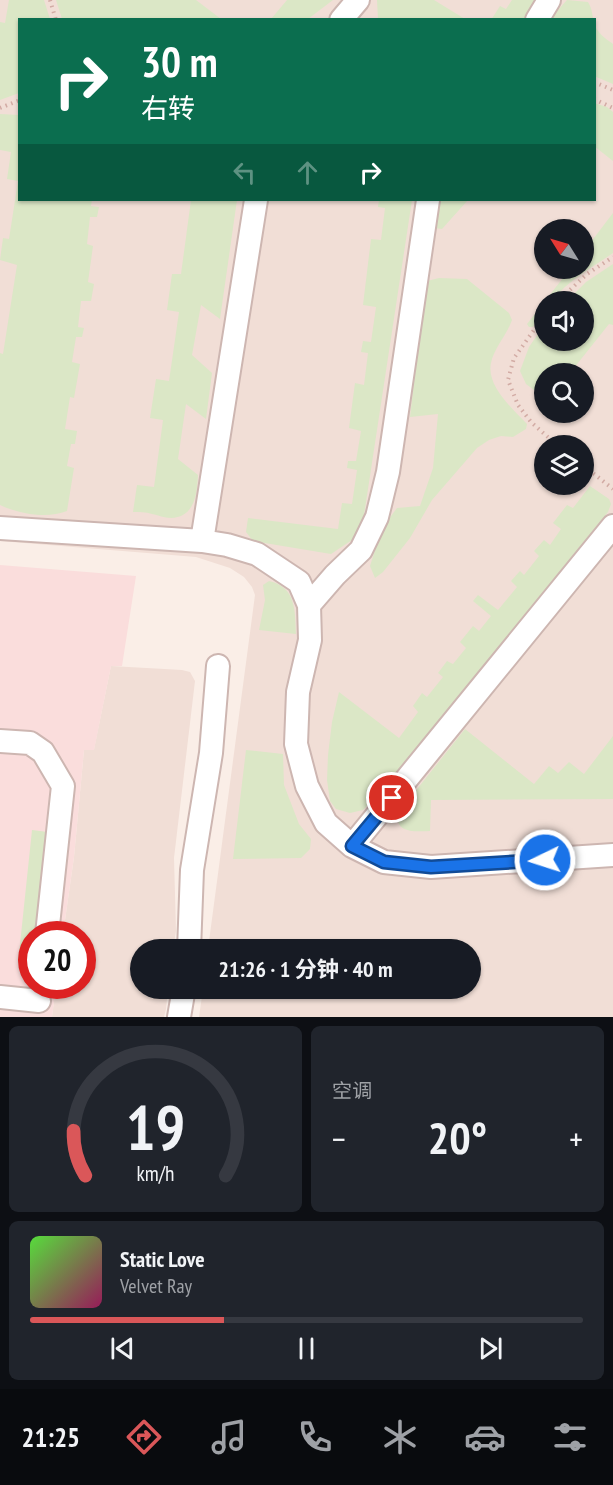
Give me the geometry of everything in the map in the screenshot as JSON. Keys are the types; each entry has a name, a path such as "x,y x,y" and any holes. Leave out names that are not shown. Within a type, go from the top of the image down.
{"lane":[{"path":"343,18 358,0"},
{"path":"538,18 549,0"},
{"path":"202,541 256,201"},
{"path":"309,605 335,575 362,550 376,518 388,472 396,404 428,201"},
{"path":"352,846 613,526"},
{"path":"0,528 202,541 228,545 257,554 299,582 309,605 310,640 298,693 296,744 307,786 326,823 352,846 384,862 431,867 613,855"},
{"path":"189,939 192,870 211,753 219,666"},
{"path":"0,741 30,743 43,752 63,786 48,921"},
{"path":"0,997 39,1001"},
{"path":"179,1017 182,999"}],"path":[{"path":"50,0 55,18"},
{"path":"596,83 613,90"},
{"path":"596,100 613,108"},
{"path":"0,108 18,101"},
{"path":"569,291 587,274 613,257"},
{"path":"534,330 514,358 508,380 518,405 531,422 546,435"},
{"path":"594,474 613,489"}],"shaded area":[{"path":"0,0 613,0 613,1017 199,1017 202,999 481,999 481,939 209,939 255,595 244,577 230,568 196,557 0,541"},
{"path":"0,565 136,576 122,666 111,666 94,750 84,750 74,857 65,921 18,921 18,999 54,999 52,1017 0,1017"},
{"path":"111,666 190,672 195,681 174,858 175,939 130,939 130,999 167,999 164,1017 52,1017 54,999 96,999 96,921 65,921 74,857 84,750 94,749"}],"green space":[{"path":"9,0 44,0 50,18 18,18 18,93 0,100 0,22 5,23"},
{"path":"56,0 196,0 220,18 62,18"},
{"path":"287,0 333,0 309,18 272,18"},
{"path":"377,0 434,0 463,18 378,18"},
{"path":"512,0 538,0 528,18 492,18 500,6 506,9"},
{"path":"567,0 588,2 593,18 551,18"},
{"path":"596,27 613,44 613,84 596,77"},
{"path":"596,104 607,107 613,112 613,161 596,148"},
{"path":"0,114 18,115 18,181 7,179 11,152 0,150"},
{"path":"18,181 18,201 92,201 91,206 99,207 97,217 90,217 87,244 93,246 88,282 94,284 91,301 81,301 78,327 84,328 82,337 76,337 72,362 80,364 74,398 70,397 65,429 77,431 75,444 71,444 67,466 74,468 67,511 51,515 24,513 0,505 0,353 3,354 17,265 0,260 3,238 9,239"},
{"path":"191,201 237,201 220,319 201,305 192,355 212,373 206,419 186,404 178,459 198,475 197,490 190,509 185,514 168,518 133,512 137,485 154,487 163,420 150,418 156,379 169,381 179,312 167,310 172,274 181,274"},
{"path":"379,201 412,201 363,522 352,540 331,554 253,541 246,532 248,518 338,529 342,503 352,504 357,470 347,468 348,461 356,461 361,431 349,428 355,383 364,385 368,353 361,352 363,341 371,342 376,307 363,305 371,239 381,240 385,208 378,207"},
{"path":"432,201 467,201 442,229 434,228"},
{"path":"613,213 613,253 594,266 594,238"},
{"path":"613,264 613,325 609,324 594,343 594,291 577,291"},
{"path":"439,278 467,279 509,313 512,320 493,357 491,372 502,396 527,424 526,429 513,437 501,436 489,440 477,448 432,500 410,538 383,572 375,578 370,566 382,528 397,508 420,506 433,468 438,414 410,417 425,285 427,281"},
{"path":"562,279 576,279 561,291 553,291"},
{"path":"534,315 533,327 527,324"},
{"path":"534,340 534,351 588,351 578,363 534,363 534,390 526,384 520,371"},
{"path":"594,489 609,499 611,504 608,512 389,783 363,810 350,813 336,809 330,801 327,780 332,722 339,692 399,738 418,712 413,706 422,693 427,697 443,677 438,673 447,661 453,664 466,648 460,642 473,626 479,631 491,616 473,601 478,595 498,610 517,587 511,581 520,571 524,575 539,556 534,551 544,540 550,545 561,529 553,523 567,505 573,508 583,495 594,495"},
{"path":"269,581 278,584 289,594 294,608 296,634 259,630 265,600 263,585"},
{"path":"465,729 534,784 549,766 558,773 569,762 584,774 613,736 613,799 431,800 430,831 404,829 398,822 402,808"},
{"path":"246,750 283,754 284,785 299,824 311,839 310,849 301,858 233,859"},
{"path":"32,830 48,832 38,921 22,921"}],"route":[{"path":"392,798 352,846 384,862 431,867 545,860"}]}
